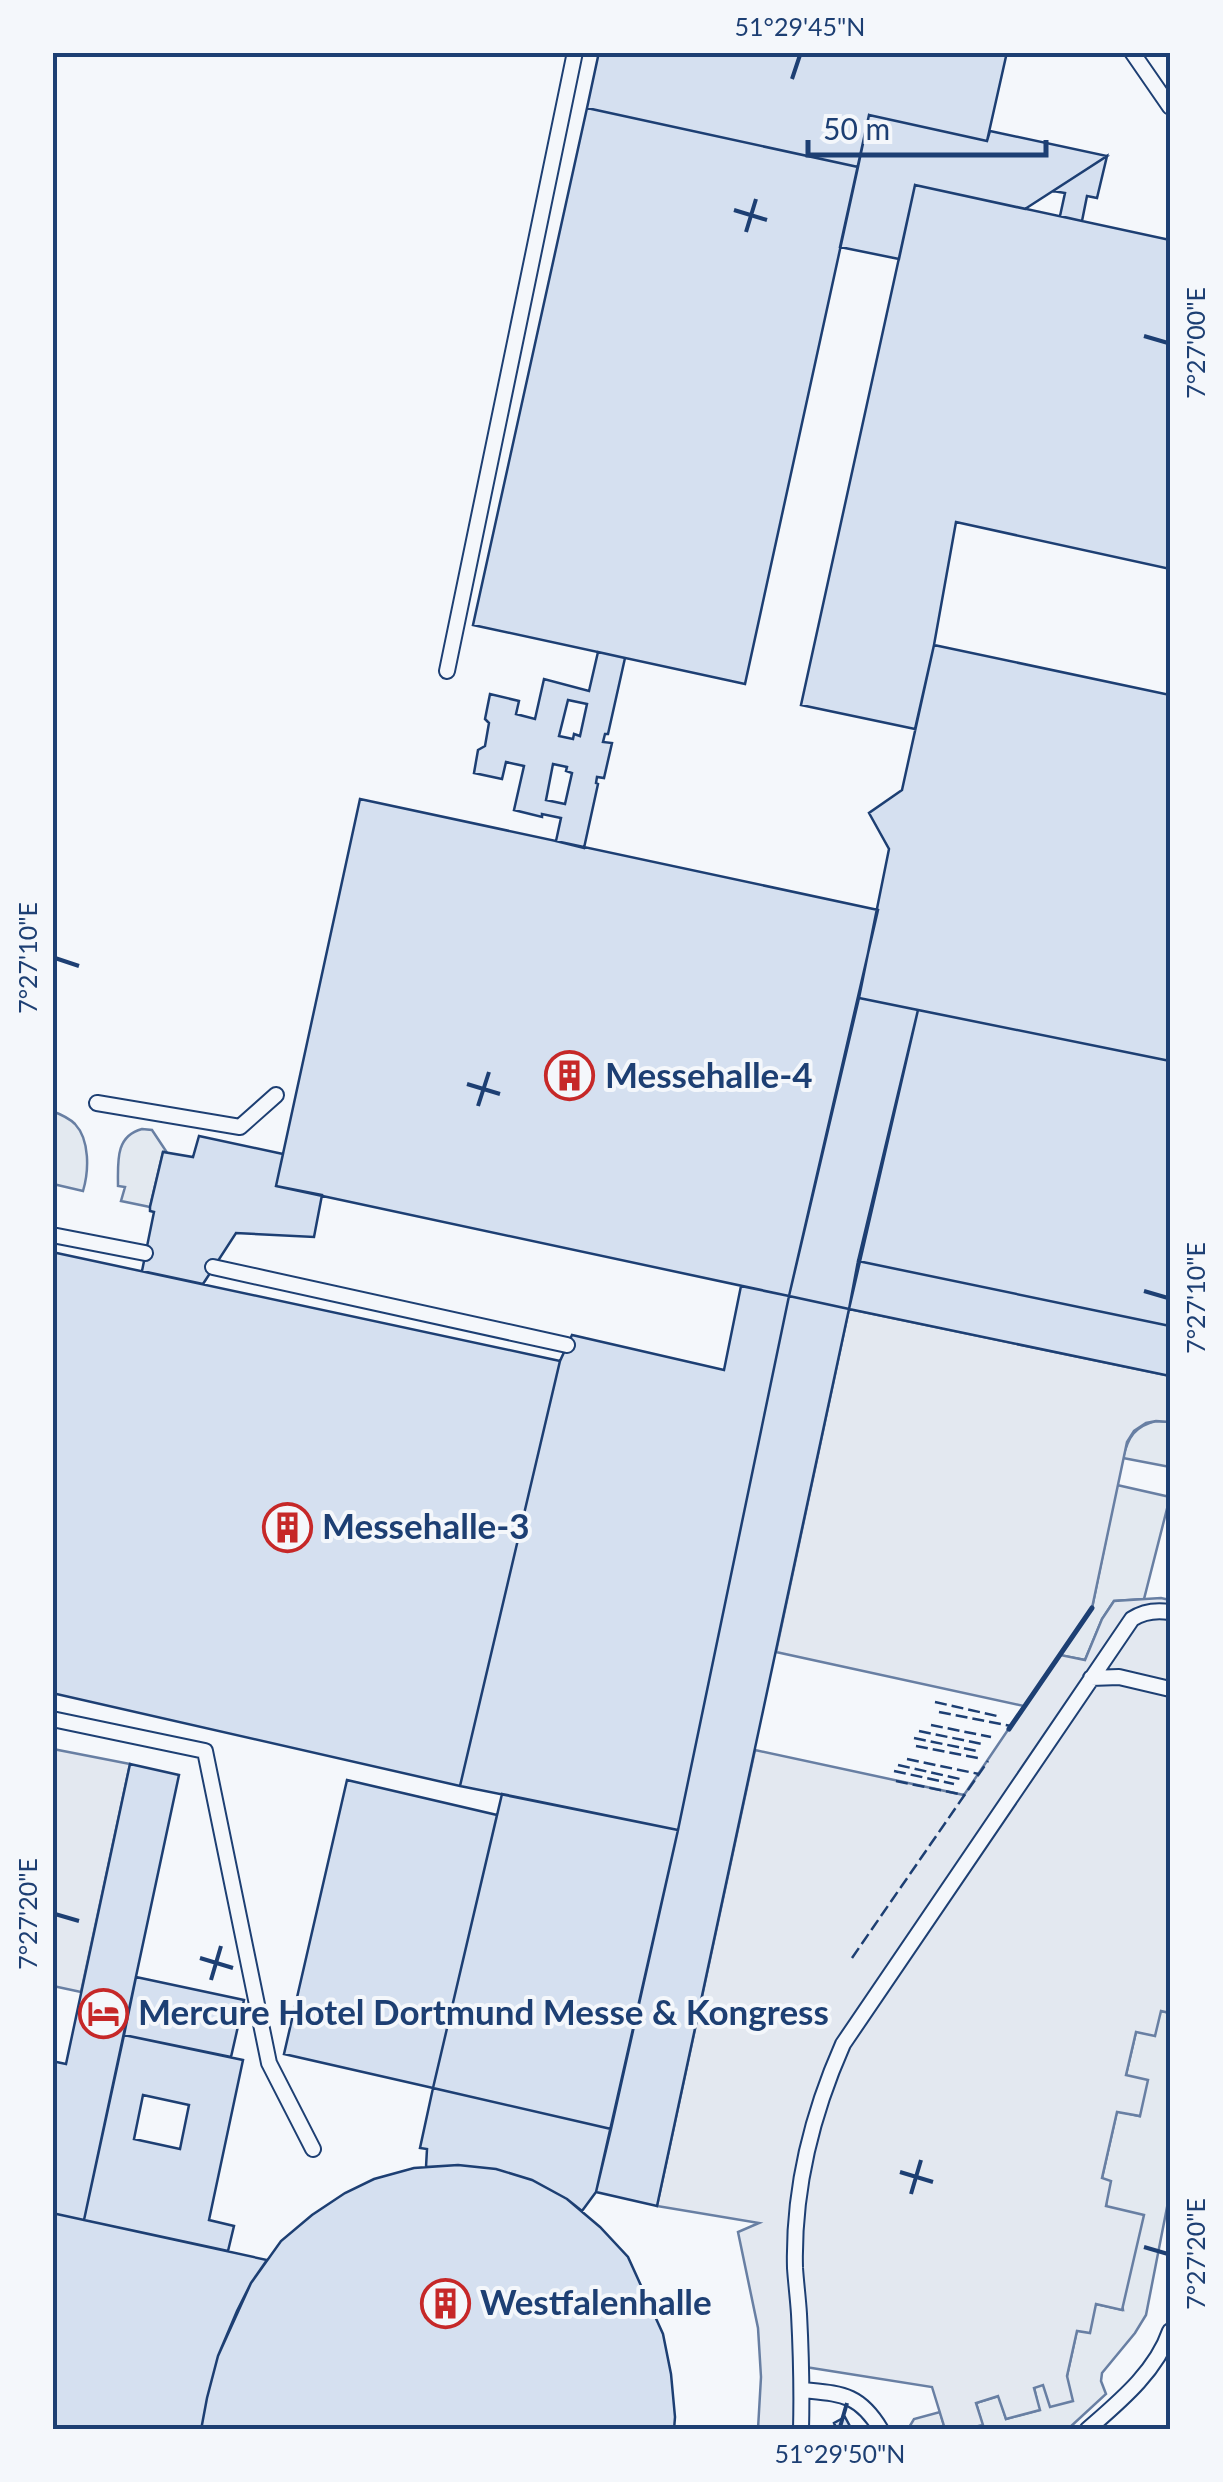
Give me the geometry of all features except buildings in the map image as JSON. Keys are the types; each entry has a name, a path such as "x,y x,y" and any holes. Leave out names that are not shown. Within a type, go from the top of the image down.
{"lane":[{"path":"447,671 575,52"},
{"path":"1132,52 1170,106"},
{"path":"97,1103 240,1127 276,1095"},
{"path":"52,1235 146,1253"},
{"path":"213,1267 567,1345"},
{"path":"801,2430 796,2230 806,2153 826,2082 844,2044 1132,1619 1149,1612 1170,1612"},
{"path":"1091,1678 1120,1676 1170,1689"},
{"path":"52,1719 205,1751 269,2064 314,2149"},
{"path":"1087,2430 1120,2402 1153,2364 1170,2331"},
{"path":"802,2390 849,2396 872,2414 881,2430"}],"shaded area":[{"path":"52,1111 73,1122 83,1138 87,1165 83,1191 53,1184"},
{"path":"152,1130 166,1151 150,1207 121,1201 125,1187 118,1186 118,1159 123,1144 133,1132"},
{"path":"849,1309 1170,1376 1170,1422 1146,1423 1127,1442 1092,1608 1060,1655 1085,1660 1114,1601 1170,1600 1170,2013 1161,2011 1155,2036 1136,2032 1126,2075 1148,2080 1140,2116 1117,2112 1102,2178 1111,2181 1106,2206 1144,2215 1122,2310 1096,2304 1090,2333 1077,2331 1067,2376 1073,2401 1050,2407 1043,2385 1034,2388 1040,2410 1006,2419 998,2396 976,2403 983,2425 966,2429 945,2429 932,2387 799,2366 798,2429 758,2429 758,2328 738,2232 759,2223 657,2206 755,1750 964,1795 1024,1706 776,1652"},
{"path":"1156,1421 1170,1422 1170,1467 1123,1458 1134,1434"},
{"path":"1117,1485 1170,1497 1144,1599 1114,1601 1085,1660 1059,1655 1092,1608"},
{"path":"53,1749 130,1764 81,1992 53,1986"},
{"path":"1161,2011 1170,2013 1170,2192 1146,2315 1102,2373 1106,2394 1068,2429 966,2430 982,2424 976,2403 999,2396 1006,2419 1039,2410 1034,2387 1067,2376 1077,2330 1096,2304 1123,2310 1102,2178 1117,2111 1139,2116 1126,2075 1136,2032"},
{"path":"940,2412 945,2429 908,2429 914,2419"}],"fence":[{"path":"935,1702 997,1716"},
{"path":"939,1712 1011,1726"},
{"path":"931,1725 991,1737"},
{"path":"919,1731 982,1744"},
{"path":"914,1738 977,1751"},
{"path":"916,1746 978,1758"},
{"path":"907,1759 979,1774"},
{"path":"852,1958 988,1761"},
{"path":"898,1765 960,1779"},
{"path":"894,1771 954,1784"},
{"path":"896,1781 964,1795"}],"wall":[{"path":"1009,1729 1092,1608"}],"place":[{"name":"Messehalle-4","path":"570,1076"},
{"name":"Messehalle-3","path":"287,1527"},
{"name":"Mercure Hotel Dortmund Messe & Kongress","path":"103,2013"},
{"name":"Westfalenhalle","path":"445,2303"}]}
